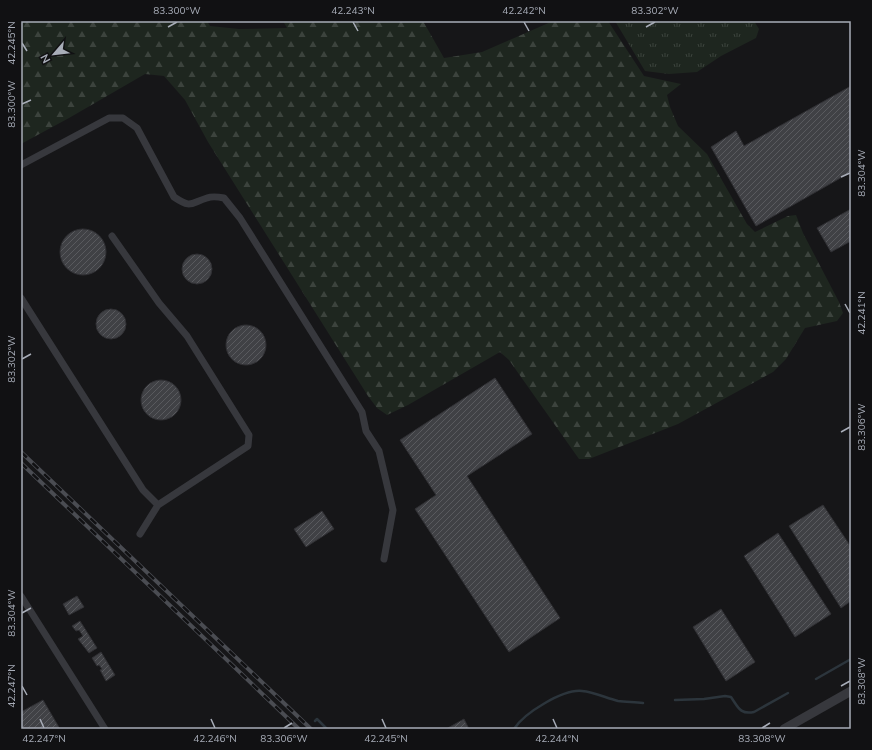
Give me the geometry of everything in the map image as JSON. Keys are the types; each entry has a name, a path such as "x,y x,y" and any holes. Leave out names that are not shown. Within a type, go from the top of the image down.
{"street":[{"path":"21,166 109,118 122,118 137,128 174,197 184,203 193,204 209,197 224,198 240,218 362,412 366,431 379,451 392,510 384,559"},
{"path":"112,236 159,303 187,336 248,436 248,446 158,505 140,534"},
{"path":"21,298 143,490 158,505"},
{"path":"21,596 105,729"},
{"path":"784,729 851,691"}],"green space":[{"path":"21,21 207,21 210,26 239,29 287,28 283,21 423,21 444,58 482,52 553,21 608,21 644,76 681,84 667,95 678,126 707,154 747,224 755,232 788,216 796,215 803,233 839,302 843,313 837,321 805,328 786,359 773,372 678,424 589,459 579,459 509,360 500,352 408,405 387,415 377,408 368,396 208,142 185,100 164,76 145,74 21,144"},
{"path":"615,21 754,21 759,29 756,38 721,56 697,72 669,74 645,71"}],"building":[{"path":"851,86 851,172 756,226 711,147 736,131 744,146"},
{"path":"851,209 851,241 831,252 817,228"},
{"path":"78,229 88,229 96,233 102,239 106,247 106,257 102,265 96,271 88,275 78,275 70,271 64,265 60,257 60,247 64,239 70,233"},
{"path":"197,254 208,258 212,269 208,280 197,284 186,280 182,269 186,258"},
{"path":"111,309 122,313 126,324 122,335 111,339 100,335 96,324 100,313"},
{"path":"246,325 260,331 266,345 260,359 246,365 232,359 226,345 232,331"},
{"path":"495,378 532,434 467,476 560,618 509,652 415,509 436,495 400,440"},
{"path":"161,380 175,386 181,400 175,414 161,420 147,414 141,400 147,386"},
{"path":"823,505 851,547 851,601 841,608 789,526"},
{"path":"322,511 334,529 306,547 294,529"},
{"path":"778,533 831,614 795,637 744,556"},
{"path":"77,596 84,607 69,615 63,604"},
{"path":"721,609 755,662 726,681 693,627"},
{"path":"80,621 97,648 89,653 78,639 83,636 79,630 76,631 72,626"},
{"path":"101,652 115,675 106,681 100,670 102,669 99,665 97,666 92,658"},
{"path":"43,700 60,729 21,729 21,712"},
{"path":"464,719 469,729 446,729"}],"waterway":[{"path":"816,679 851,659"},
{"path":"514,729 535,709 555,698 574,691 591,693 618,701 643,703"},
{"path":"675,700 704,699 725,696 731,697 742,711 749,713 754,712 788,693"},
{"path":"315,721 317,719 327,729"}],"railway":[{"path":"21,452 311,729"},
{"path":"21,463 299,729"}]}
